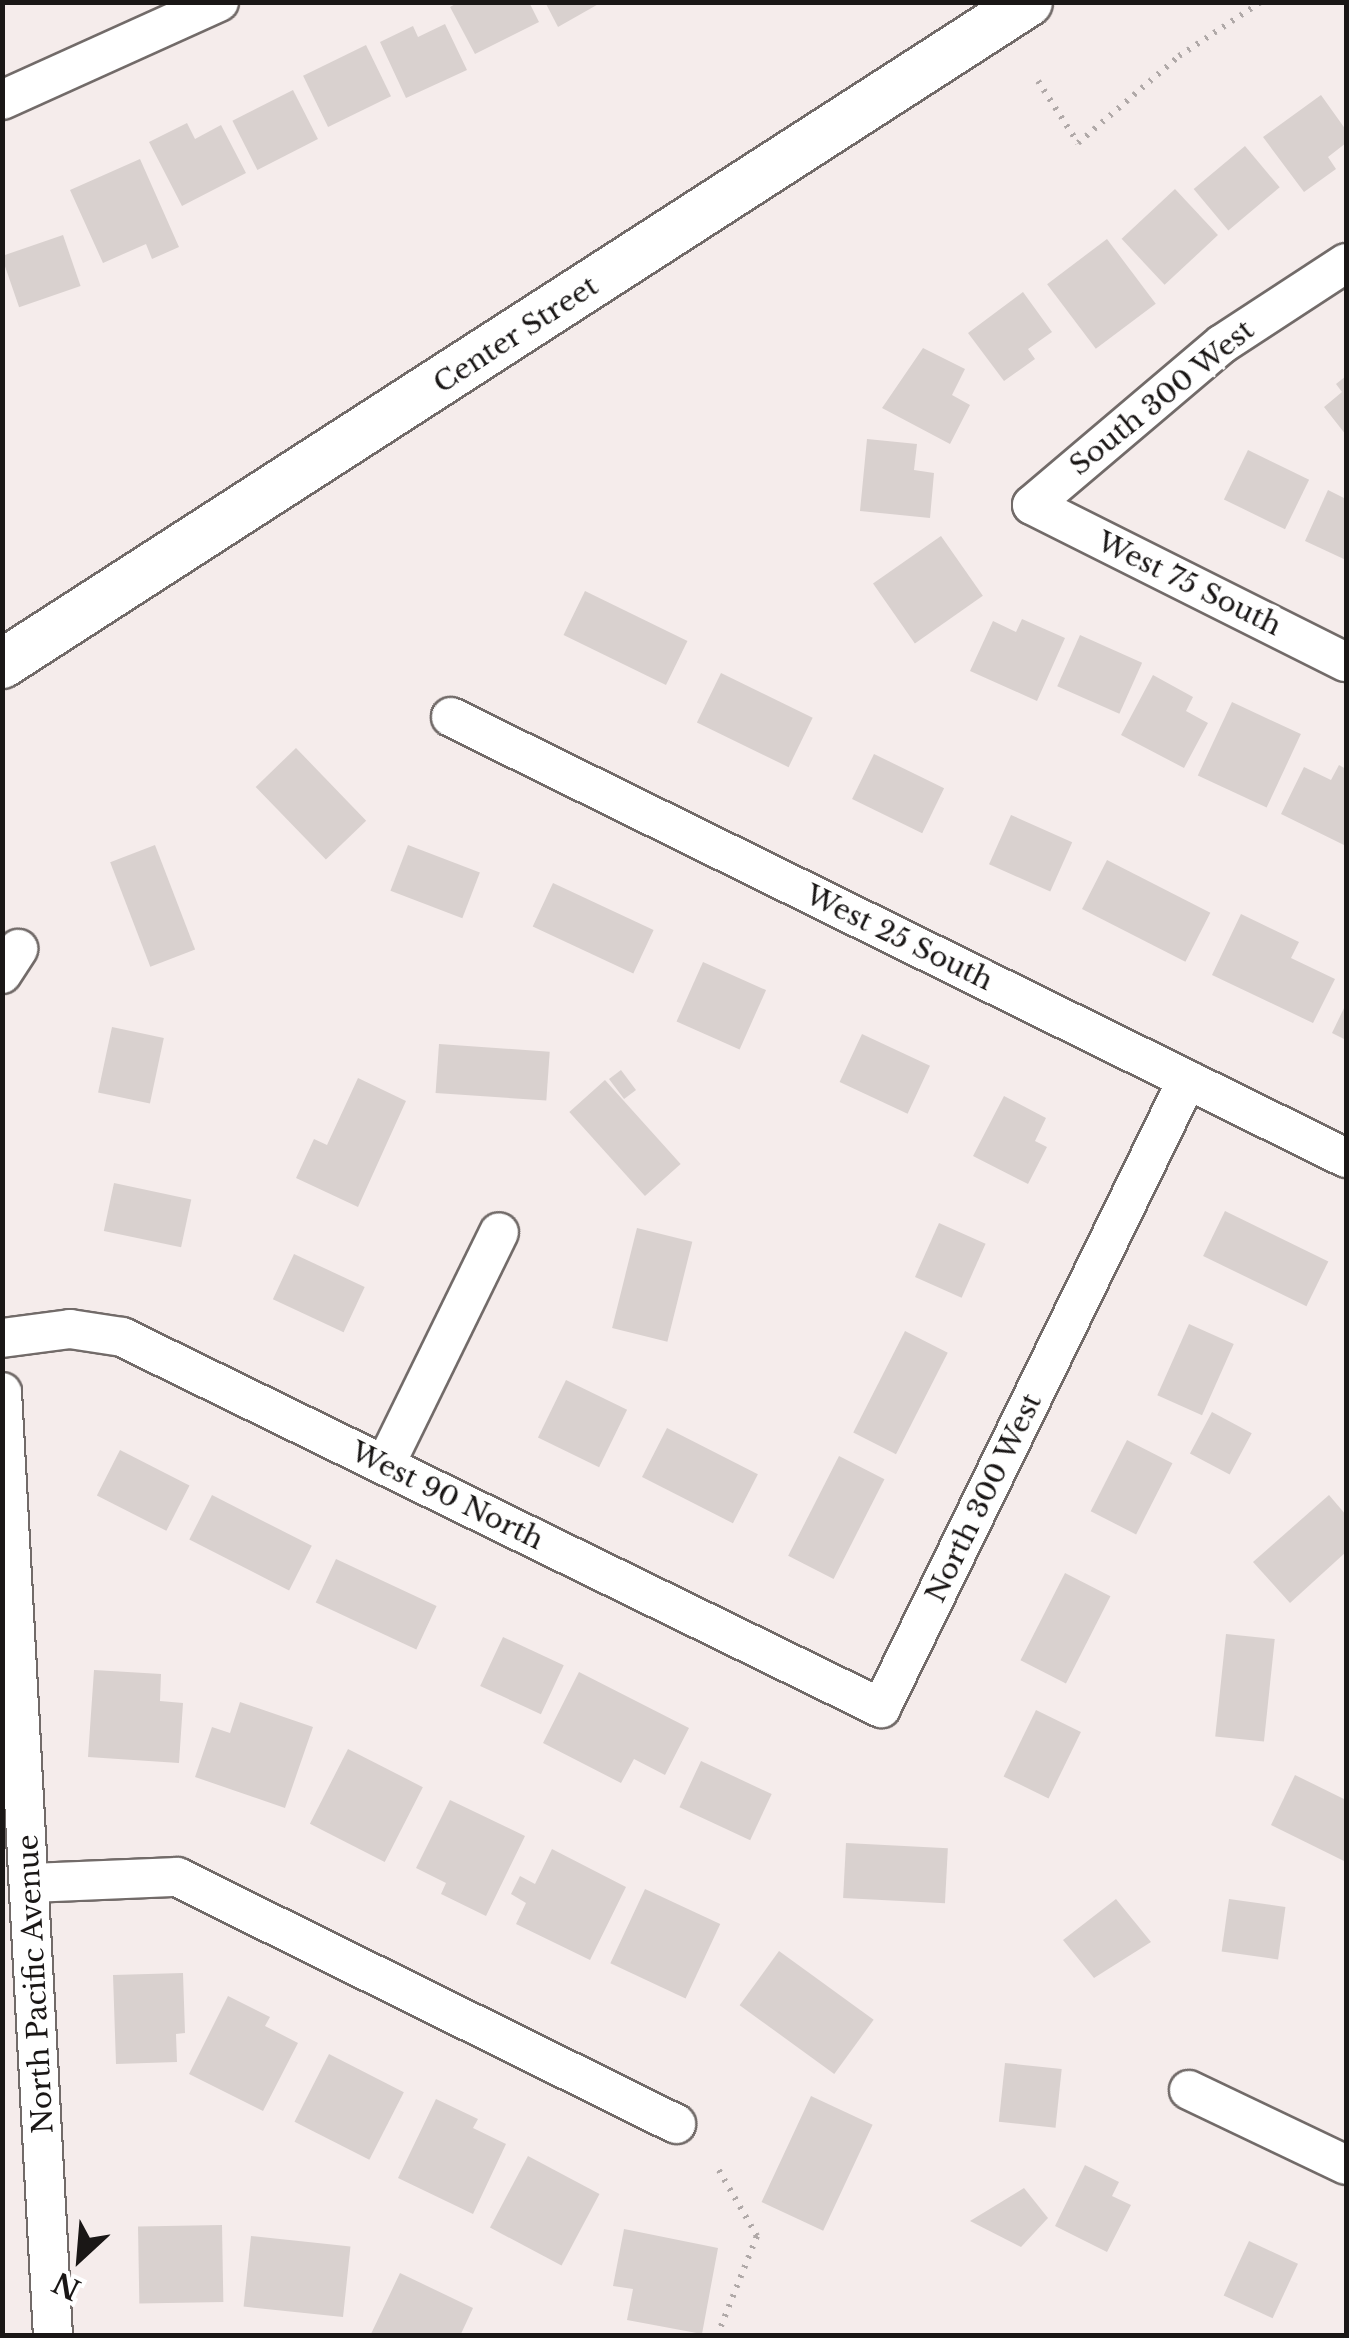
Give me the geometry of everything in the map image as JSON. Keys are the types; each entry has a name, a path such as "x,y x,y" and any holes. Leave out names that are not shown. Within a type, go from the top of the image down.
{"street":[{"path":"2,100 219,2"},
{"name":"Center Street","path":"2,664 1028,2"},
{"name":"South 300 West","path":"1032,505 1222,344 1346,263"},
{"name":"West 75 South","path":"1032,505 1346,662"},
{"name":"West 25 South","path":"450,718 1346,1158"},
{"name":"North 300 West","path":"881,1708 1188,1080"},
{"path":"385,1466 498,1232"},
{"name":"West 90 North","path":"2,1338 70,1330 122,1337 881,1708"},
{"name":"North Pacific Avenue","path":"2,1392 32,1883 52,2336"},
{"path":"32,1883 177,1877 676,2124"},
{"path":"1189,2090 1346,2165"}],"path":[{"path":"1038,81 1078,143 1179,56 1261,2"},
{"path":"717,2336 757,2236 718,2167"}],"building":[{"path":"459,2 529,2 539,22 475,54 450,7"},
{"path":"545,2 602,2 558,27"},
{"path":"445,24 467,70 406,98 380,42 413,26 418,37"},
{"path":"366,45 391,96 328,127 303,76"},
{"path":"293,90 318,139 257,170 232,121"},
{"path":"1321,95 1346,130 1346,143 1328,157 1336,169 1304,192 1263,137"},
{"path":"187,123 195,139 221,125 246,173 182,206 149,142"},
{"path":"1245,146 1280,187 1228,230 1194,189"},
{"path":"140,159 179,247 152,259 146,244 103,263 70,190"},
{"path":"1175,189 1218,235 1165,285 1122,239"},
{"path":"63,235 81,286 19,307 2,256"},
{"path":"1107,239 1156,304 1096,349 1047,284"},
{"path":"1023,292 1052,332 1028,349 1035,359 1004,381 968,333"},
{"path":"923,348 965,369 952,395 970,405 950,444 882,408"},
{"path":"1346,376 1346,435 1324,407 1342,392 1336,384"},
{"path":"867,439 917,444 914,470 934,473 930,518 860,511"},
{"path":"1248,450 1309,480 1285,529 1224,499"},
{"path":"1328,490 1346,499 1346,560 1305,541"},
{"path":"941,536 983,596 915,643 873,584"},
{"path":"585,591 687,641 666,685 564,635"},
{"path":"1022,619 1065,638 1037,701 970,671 993,621 1016,632"},
{"path":"1080,635 1142,663 1119,714 1057,686"},
{"path":"721,673 813,718 789,767 697,722"},
{"path":"1153,675 1193,697 1186,711 1208,723 1184,768 1121,735"},
{"path":"1232,702 1301,734 1267,808 1198,775"},
{"path":"296,748 366,821 326,860 256,787"},
{"path":"874,754 944,788 922,833 852,799"},
{"path":"1339,765 1346,769 1346,846 1281,814 1304,767 1331,780"},
{"path":"1011,815 1072,842 1050,892 989,864"},
{"path":"155,845 195,950 150,967 110,862"},
{"path":"408,845 480,873 462,918 390,891"},
{"path":"1107,860 1210,913 1185,962 1082,909"},
{"path":"553,883 654,930 633,973 533,927"},
{"path":"1241,914 1299,942 1291,958 1335,979 1313,1023 1212,975"},
{"path":"703,962 766,990 740,1049 677,1021"},
{"path":"1346,1004 1346,1040 1332,1033"},
{"path":"112,1027 164,1038 150,1104 98,1093"},
{"path":"862,1034 930,1066 908,1114 840,1082"},
{"path":"439,1044 550,1052 546,1101 436,1093"},
{"path":"621,1070 636,1090 624,1099 609,1079"},
{"path":"358,1078 406,1101 358,1207 296,1178 314,1139 327,1145"},
{"path":"605,1080 681,1164 645,1196 569,1112"},
{"path":"1004,1096 1046,1118 1035,1141 1047,1147 1028,1184 973,1156"},
{"path":"114,1183 191,1199 181,1247 104,1231"},
{"path":"1225,1211 1328,1261 1306,1306 1203,1256"},
{"path":"939,1223 986,1244 962,1298 915,1277"},
{"path":"637,1228 692,1242 667,1342 612,1328"},
{"path":"294,1254 365,1287 344,1332 273,1299"},
{"path":"1189,1324 1234,1344 1202,1415 1157,1395"},
{"path":"905,1331 948,1353 896,1454 853,1433"},
{"path":"566,1380 627,1410 599,1467 538,1438"},
{"path":"1212,1412 1252,1433 1230,1475 1190,1453"},
{"path":"667,1428 758,1474 733,1523 642,1477"},
{"path":"1127,1440 1172,1463 1136,1534 1091,1511"},
{"path":"120,1450 189,1485 166,1531 97,1495"},
{"path":"839,1456 884,1479 834,1579 788,1556"},
{"path":"212,1495 312,1546 289,1590 189,1540"},
{"path":"1329,1495 1346,1515 1346,1552 1290,1603 1253,1562"},
{"path":"336,1559 437,1606 416,1649 316,1603"},
{"path":"1065,1573 1110,1596 1066,1683 1021,1660"},
{"path":"1226,1634 1275,1639 1264,1742 1215,1736"},
{"path":"503,1637 564,1665 541,1714 480,1686"},
{"path":"94,1670 161,1674 160,1701 183,1703 179,1763 88,1757"},
{"path":"579,1672 689,1728 665,1775 634,1759 621,1783 543,1743"},
{"path":"240,1702 313,1727 285,1808 195,1777 212,1727 230,1733"},
{"path":"1036,1710 1081,1732 1049,1798 1004,1777"},
{"path":"348,1749 423,1787 385,1862 310,1824"},
{"path":"701,1761 772,1794 750,1840 679,1807"},
{"path":"1295,1775 1346,1800 1346,1862 1271,1825"},
{"path":"450,1800 525,1836 486,1916 441,1894 446,1883 416,1868"},
{"path":"846,1843 948,1848 945,1903 843,1898"},
{"path":"552,1849 626,1887 590,1960 516,1924 526,1903 511,1894 520,1876 535,1884"},
{"path":"645,1889 720,1924 686,1998 610,1963"},
{"path":"1116,1899 1151,1942 1094,1978 1063,1940"},
{"path":"1229,1899 1285,1907 1278,1959 1222,1951"},
{"path":"779,1951 874,2020 834,2074 740,2005"},
{"path":"183,1973 185,2033 176,2034 177,2062 116,2064 113,1975"},
{"path":"228,1996 270,2017 265,2026 298,2043 263,2111 189,2074"},
{"path":"329,2054 404,2092 369,2160 294,2122"},
{"path":"1005,2063 1062,2069 1056,2128 999,2122"},
{"path":"811,2096 873,2125 823,2231 762,2202"},
{"path":"436,2099 478,2119 473,2128 506,2144 473,2214 398,2178"},
{"path":"528,2156 600,2194 561,2266 490,2228"},
{"path":"1085,2165 1119,2182 1112,2196 1131,2205 1107,2252 1055,2226"},
{"path":"1024,2188 1048,2218 1021,2247 970,2221"},
{"path":"222,2225 223,2302 139,2303 138,2226"},
{"path":"624,2229 718,2248 702,2334 627,2320 633,2289 613,2286"},
{"path":"251,2236 350,2246 343,2317 244,2307"},
{"path":"1249,2241 1298,2264 1273,2318 1224,2295"},
{"path":"400,2273 473,2308 460,2336 370,2336"}]}
